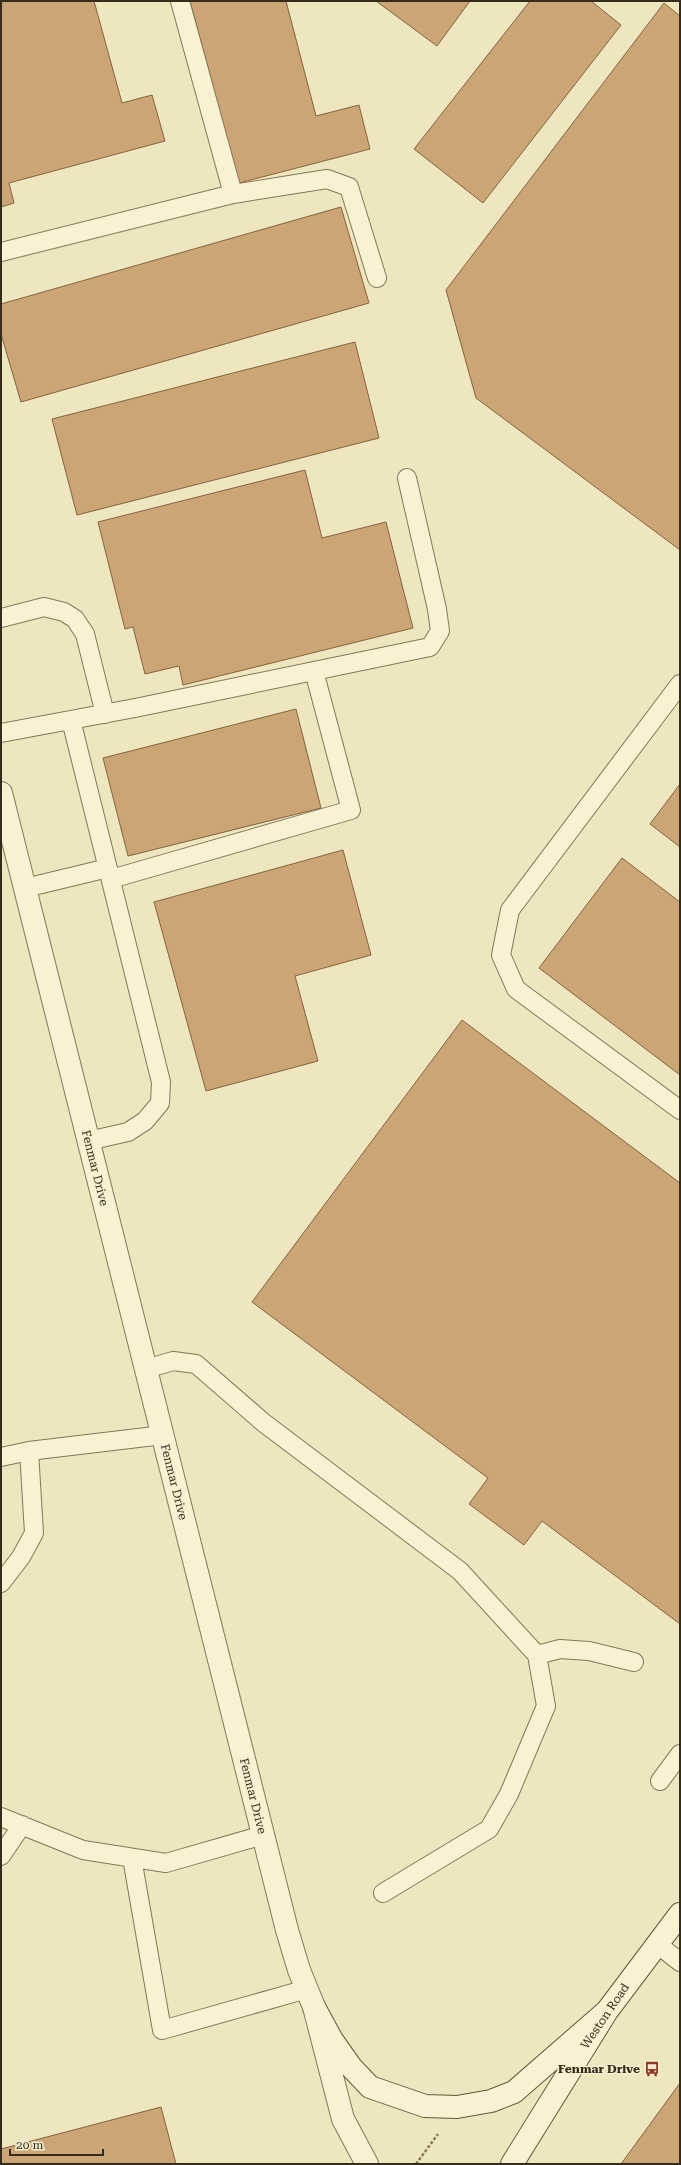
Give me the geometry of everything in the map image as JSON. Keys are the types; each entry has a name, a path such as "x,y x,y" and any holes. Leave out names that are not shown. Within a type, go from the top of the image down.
{"street":[{"name":"Fenmar Drive","path":"1,794 287,1930 310,1998 343,2119 367,2164"},
{"name":"Weston Road","path":"512,2164 607,2011 680,1914"},
{"path":"310,1998 332,2040 351,2067 370,2087 425,2106 457,2106 491,2101 514,2092 607,2011"}],"lane":[{"path":"180,1 233,194"},
{"path":"1,252 233,194 327,179 349,187 377,278"},
{"path":"1,733 105,714 430,647 440,631 438,609 407,478"},
{"path":"1,618 44,607 64,612 75,619 85,634 105,714"},
{"path":"25,888 109,874 351,810 314,671"},
{"path":"680,684 510,910 502,955 516,989 680,1110"},
{"path":"70,720 161,1082 160,1103 145,1121 128,1132 88,1141"},
{"path":"146,1369 173,1361 196,1364 264,1423 460,1571 537,1655 546,1706 509,1794 489,1829 383,1893"},
{"path":"1,1457 29,1451 162,1435"},
{"path":"1,1583 21,1557 34,1533 29,1451"},
{"path":"537,1655 560,1649 589,1651 634,1662"},
{"path":"660,1781 680,1754"},
{"path":"1,1817 83,1850 166,1863 263,1835"},
{"path":"1,1856 22,1825"},
{"path":"132,1858 162,2030 310,1998"},
{"path":"657,1944 680,1962"}],"path":[{"path":"416,2164 442,2128"}],"building":[{"path":"1,1 94,1 122,103 152,95 165,141 9,183 14,203 1,207"},
{"path":"190,1 286,1 316,116 359,105 370,149 239,183"},
{"path":"376,1 470,1 437,46"},
{"path":"530,1 591,1 621,25 483,203 414,149"},
{"path":"664,3 680,16 680,550 476,398 446,290"},
{"path":"341,207 369,303 21,402 1,334 1,304"},
{"path":"355,342 379,438 77,515 52,419"},
{"path":"305,470 322,538 386,522 413,628 183,685 179,666 145,674 133,627 125,629 98,522"},
{"path":"296,709 321,808 128,856 103,758"},
{"path":"680,784 680,847 650,824"},
{"path":"343,850 371,955 295,976 318,1061 206,1091 154,902"},
{"path":"622,858 680,902 680,1075 539,968"},
{"path":"462,1020 680,1183 680,1624 542,1521 524,1545 469,1504 488,1478 252,1302"},
{"path":"680,2083 680,2164 621,2164"},
{"path":"161,2107 176,2164 1,2164 1,2149"}],"place":[{"name":"Fenmar Drive","path":"652,2069"}]}
